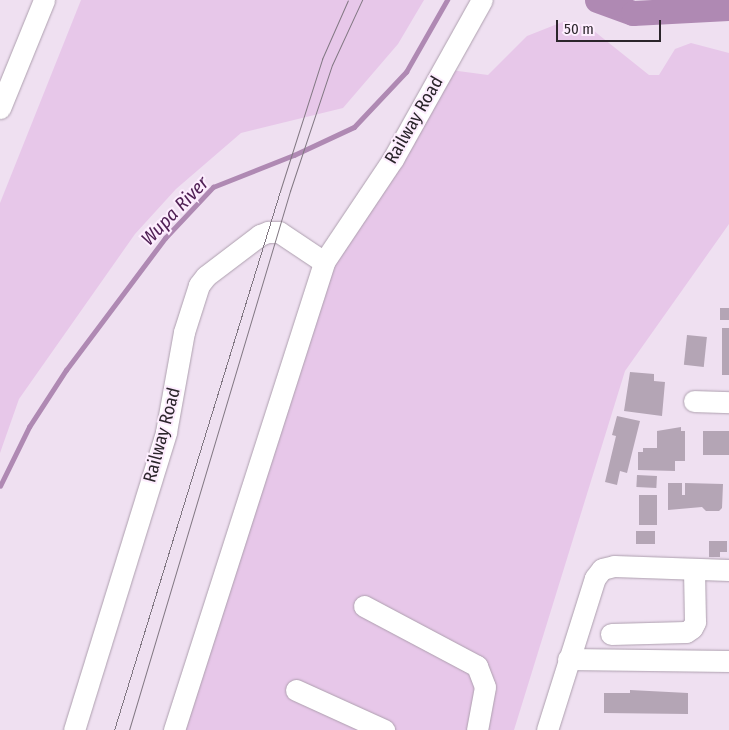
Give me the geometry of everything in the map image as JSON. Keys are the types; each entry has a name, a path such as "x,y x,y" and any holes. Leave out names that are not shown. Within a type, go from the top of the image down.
{"street":[{"path":"0,108 44,0"},
{"name":"Railway Road","path":"174,730 324,262 393,159 482,0"},
{"name":"Railway Road","path":"74,730 166,432 184,332 199,285 206,276 260,235 268,232 279,232 324,262"},
{"path":"694,401 729,402"},
{"path":"547,730 595,578 602,569 614,566 729,570"},
{"path":"611,634 686,632 692,628 695,622 694,568"},
{"path":"364,606 477,666 485,686 477,730"},
{"path":"568,659 729,661"},
{"path":"296,690 384,730"}],"shaded area":[{"path":"81,0 424,0 398,44 343,108 241,133 176,189 135,234 19,399 0,453 0,203"},
{"path":"565,21 594,31 649,75 659,75 675,49 691,43 729,53 729,224 625,371 514,730 174,730 324,262 443,69 488,75 527,36"}],"building":[{"path":"720,308 729,308 729,320 720,320"},
{"path":"722,328 729,328 729,375 722,375"},
{"path":"687,335 707,337 704,367 684,365"},
{"path":"630,372 654,374 654,381 665,382 662,416 624,411"},
{"path":"617,416 640,421 627,473 620,471 617,485 605,482 616,436 612,435"},
{"path":"681,427 681,431 685,431 685,461 675,461 675,471 638,470 638,452 643,452 643,448 657,448 657,431"},
{"path":"703,431 729,431 729,455 703,455"},
{"path":"637,475 657,476 656,488 636,487"},
{"path":"668,483 682,483 682,495 685,495 685,483 723,484 722,508 719,511 706,511 702,507 668,510"},
{"path":"639,495 657,495 657,525 639,525"},
{"path":"636,531 655,531 655,544 636,544"},
{"path":"709,541 727,541 727,552 720,552 720,557 709,557"},
{"path":"630,690 688,693 688,714 604,713 604,693 630,693"}],"waterway":[{"name":"Wupa River","path":"0,486 29,427 66,370 165,238 213,187 294,155 354,127 406,72 447,0"},
{"path":"597,0 633,13 729,8"}],"tram line":[{"path":"114,730 322,59 348,0"},
{"path":"129,730 290,191 332,65 362,0"}]}
